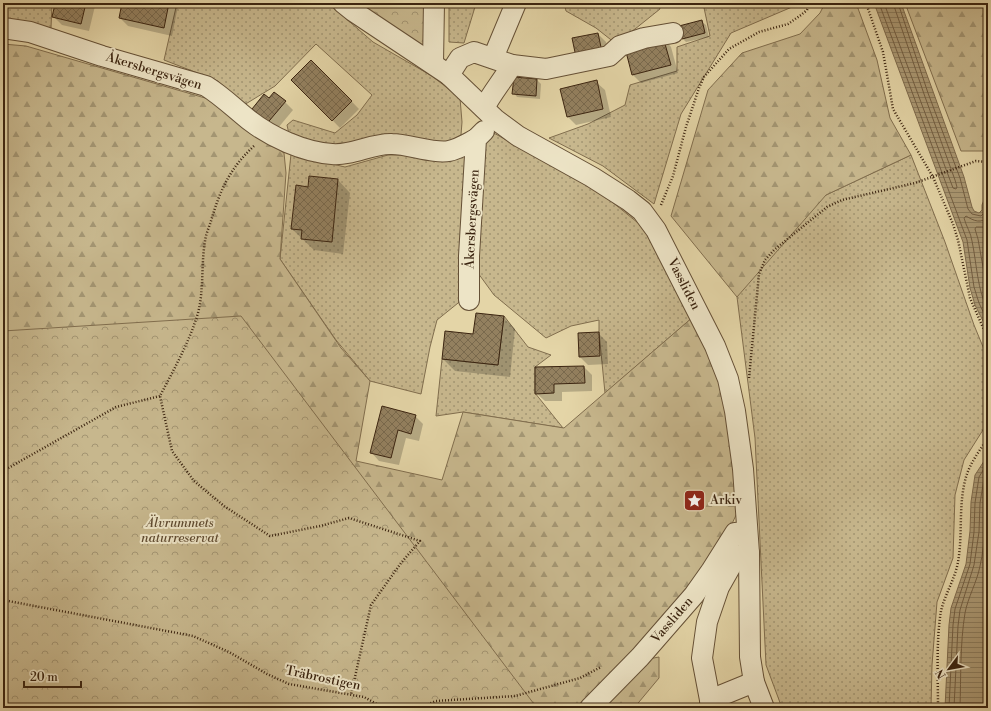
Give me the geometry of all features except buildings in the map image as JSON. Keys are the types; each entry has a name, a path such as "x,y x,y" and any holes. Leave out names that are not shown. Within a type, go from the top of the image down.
{"street":[{"path":"343,3 449,75 490,114"},
{"path":"433,63 434,3"},
{"path":"493,58 516,3"},
{"name":"Åkersbergsvägen","path":"3,28 30,32 102,56 206,86 219,94 248,119 268,133 288,142 318,152 333,154 369,148 385,143 403,144 439,151 448,151 461,147 476,139"},
{"path":"449,75 460,58 474,52 512,65 546,69 609,56 620,46 638,40 673,33"},
{"name":"Åkersbergsvägen","path":"469,300 469,256 476,139 490,114 492,94 512,65"},
{"name":"Vassliden","path":"490,114 518,136 611,188 628,200 649,219 670,255 715,346 728,379 735,411 743,469 749,553 750,656 754,682 764,708"},
{"name":"Vassliden","path":"590,708 640,657 694,595 735,533 747,532"},
{"path":"749,553 736,557 719,587 707,622 702,658 712,704 754,682"}],"path":[{"path":"649,219 660,206 673,176 686,127 704,77 729,49 759,32 788,24 801,16 810,3"},
{"path":"866,3 883,52 893,109 934,177 958,240 970,298 988,338"},
{"path":"268,133 245,154 228,177 220,194 205,241 203,274 198,312 186,346 160,396 172,451 194,481 224,506 270,536 320,526 349,518 420,541 401,563 371,605 351,695"},
{"path":"749,381 759,274 765,260 774,250 827,207 842,200 934,177 976,160 988,162"},
{"path":"3,471 116,407 160,396"},
{"path":"938,708 939,628 941,610 958,566 963,488 970,466 988,438"},
{"name":"Träbrostigen","path":"3,600 193,636 229,652 267,674 289,684 364,697 384,708 421,707 436,701 515,696 580,678 606,665"}],"green space":[{"path":"3,3 52,3 51,28 3,21"},
{"path":"177,3 328,3 373,42 432,76 460,98 462,122 461,135 448,142 430,143 385,134 336,149 289,134 287,125 293,120 335,133 357,115 372,95 316,44 275,86 244,105 218,81 164,60"},
{"path":"361,3 428,3 427,49 366,9"},
{"path":"449,3 475,3 464,43 449,42"},
{"path":"564,3 658,3 660,9 615,43 596,28 566,11"},
{"path":"703,3 794,3 792,7 731,33 681,114 654,204 603,166 549,138 588,124 625,105 630,85 677,71 677,47 710,36"},
{"path":"825,3 856,3 877,60 890,118 911,155 826,195 737,297 671,216 708,90 742,53 800,34 820,13"},
{"path":"905,3 984,3 988,6 988,153 985,151 961,151"},
{"path":"3,44 26,46 212,100 284,153 286,173 280,259 341,348 370,381 356,461 442,480 463,412 564,428 693,317 720,381 735,470 737,513 730,528 662,620 585,704 578,708 3,708"},
{"path":"492,132 601,193 643,227 693,317 605,393 599,320 571,326 546,338 494,295 478,273 480,145"},
{"path":"291,154 345,167 388,155 470,155 463,299 437,320 421,394 370,381 336,340 280,259"},
{"path":"911,155 988,359 988,422 964,460 955,495 953,558 937,602 932,665 931,708 782,708 766,665 755,438 737,297 758,244 826,195"},
{"name":"Älvrummets naturreservat","path":"241,316 537,708 3,708 3,331"},
{"path":"504,316 528,347 551,355 535,367 535,393 563,428 463,412 436,416 442,359 498,365"},
{"path":"659,657 659,678 634,708 598,708 643,660"}],"water":[{"path":"874,3 901,3 964,177 972,207 974,211 979,213 982,210 988,183 988,331 975,305 970,288 963,242"},
{"path":"988,455 988,708 945,708 951,608 966,564 970,531 971,502 975,475"}],"place":[{"name":"Arkiv","path":"694,500"}]}
